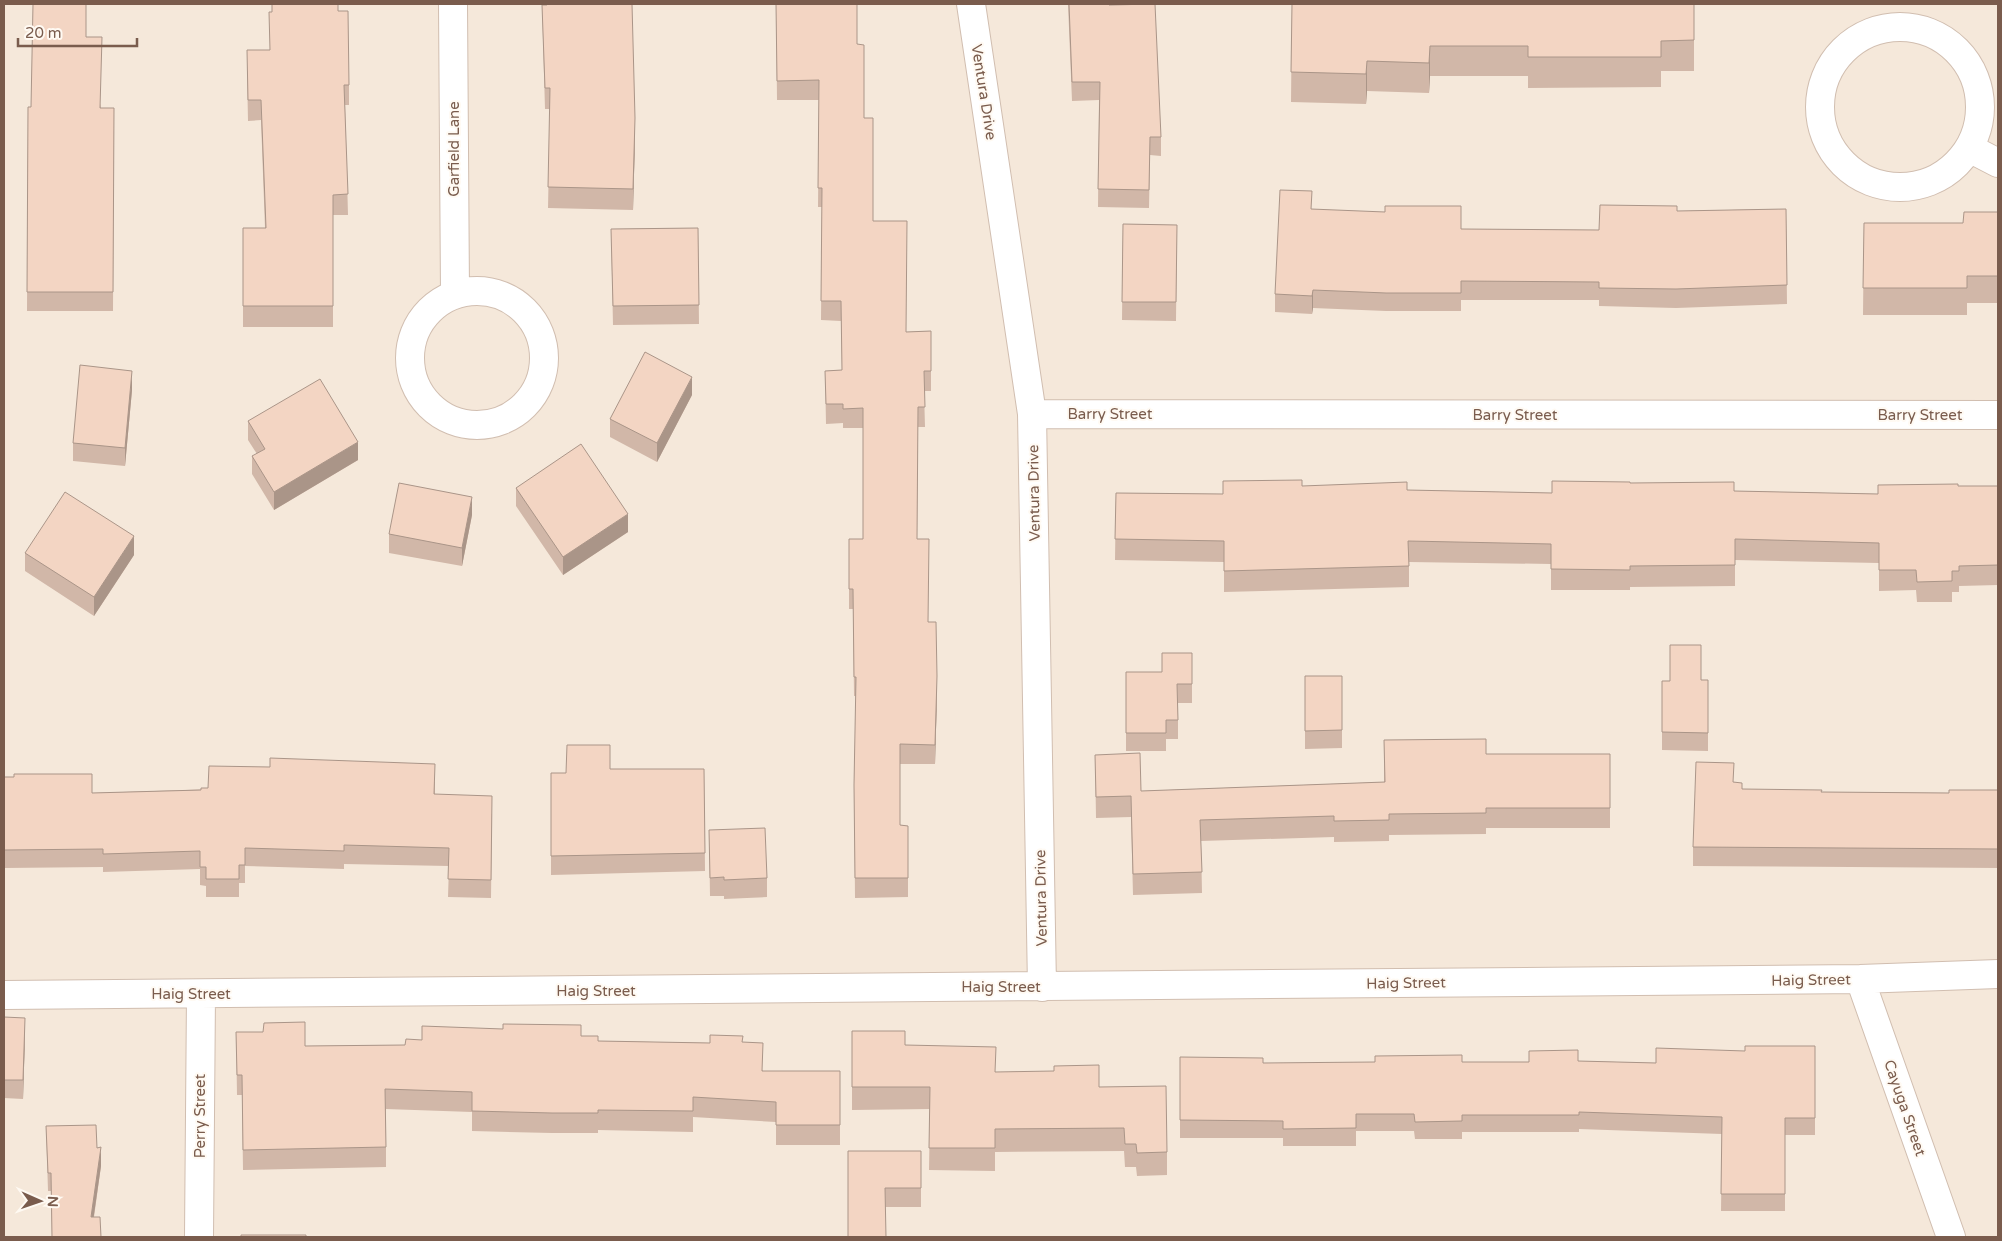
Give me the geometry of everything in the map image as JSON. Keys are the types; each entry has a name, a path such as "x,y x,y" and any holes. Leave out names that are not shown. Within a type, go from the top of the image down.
{"street":[{"name":"Garfield Lane","path":"453,4 455,294"},
{"name":"Ventura Drive","path":"971,4 1032,414 1042,987"},
{"path":"1904,27 1931,33 1953,47 1970,69 1979,95 1978,122 1969,148 1952,168 1931,181 1906,188 1880,185 1856,175 1837,158 1824,135 1819,110 1823,84 1834,61 1852,42 1877,30 1904,27"},
{"path":"1969,148 1998,163"},
{"path":"477,290 500,294 520,306 534,322 543,344 544,366 538,388 524,406 505,419 483,425 460,423 439,414 423,398 413,377 410,355 414,335 424,318 437,304 455,294 477,290"},
{"name":"Barry Street","path":"1032,414 1998,415"},
{"name":"Haig Street","path":"4,995 1860,979 1998,974"},
{"name":"Cayuga Street","path":"1860,979 1950,1237"},
{"name":"Perry Street","path":"199,1237 201,994"}],"shaded area":[{"path":"4,4 1998,4 1998,1237 4,1237"}],"building":[{"path":"33,4 86,4 86,37 102,37 100,108 114,108 113,292 27,292 28,107 31,107"},
{"path":"272,4 338,4 338,11 348,11 349,85 344,85 348,194 333,195 333,306 243,306 243,228 266,228 261,100 248,100 247,50 270,50 269,12 272,12"},
{"path":"632,4 635,118 633,189 548,187 550,88 545,88 542,5"},
{"path":"776,4 857,4 857,44 864,45 864,118 873,118 873,221 907,221 906,332 931,331 931,371 924,371 925,407 918,407 917,539 929,539 928,622 936,622 935,745 900,744 900,825 908,826 908,878 855,878 856,677 854,677 853,589 849,589 849,539 863,539 863,408 843,409 843,404 826,404 825,371 842,370 841,301 821,301 822,188 818,188 819,80 777,81"},
{"path":"1069,4 1155,4 1161,137 1150,137 1149,190 1098,189 1100,82 1072,82"},
{"path":"1292,4 1694,4 1694,40 1661,41 1661,57 1528,57 1528,46 1430,46 1429,63 1367,61 1366,74 1291,72"},
{"path":"1280,190 1312,191 1311,209 1385,212 1385,206 1461,206 1461,229 1599,230 1600,205 1677,206 1677,211 1786,209 1787,285 1676,289 1599,288 1599,282 1461,281 1461,293 1386,293 1313,290 1312,296 1275,294"},
{"path":"1964,212 1998,212 1998,276 1967,276 1967,288 1863,288 1864,223 1963,223"},
{"path":"1123,224 1177,225 1176,302 1122,302"},
{"path":"698,228 699,305 613,306 611,229"},
{"path":"645,352 692,377 657,443 610,419"},
{"path":"80,365 132,371 125,448 73,443"},
{"path":"320,379 358,442 274,492 252,456 265,449 248,421"},
{"path":"581,444 628,514 563,557 516,488"},
{"path":"1302,480 1302,486 1407,482 1407,490 1552,493 1552,481 1630,483 1734,482 1734,491 1878,494 1878,485 1958,484 1958,486 1998,486 1998,565 1959,566 1959,571 1952,571 1952,581 1917,582 1916,570 1879,570 1879,543 1735,539 1735,565 1630,566 1630,570 1551,569 1551,544 1408,541 1409,566 1224,571 1224,541 1115,539 1116,493 1223,494 1223,481"},
{"path":"399,483 472,497 462,548 389,534"},
{"path":"65,492 134,536 94,597 25,553"},
{"path":"1670,645 1701,645 1701,680 1708,680 1708,733 1662,732 1662,681 1670,681"},
{"path":"1162,653 1192,653 1192,684 1177,684 1178,720 1166,720 1166,733 1126,733 1126,672 1162,672"},
{"path":"1305,676 1342,676 1342,730 1305,731"},
{"path":"1486,739 1486,754 1610,754 1610,808 1486,808 1486,813 1389,814 1389,820 1334,821 1334,816 1200,820 1202,872 1133,874 1131,796 1096,797 1095,755 1140,753 1141,791 1385,782 1384,740"},
{"path":"567,745 610,745 610,769 704,769 705,853 551,856 551,773 566,773"},
{"path":"270,758 435,764 434,794 492,796 491,880 448,879 449,848 344,845 344,851 245,848 245,865 239,865 239,879 206,879 206,867 200,867 200,851 103,854 103,849 4,850 4,777 14,777 14,774 92,774 92,793 201,790 201,788 208,788 209,766 270,767"},
{"path":"1696,762 1734,763 1733,782 1742,783 1742,789 1949,793 1949,790 1998,790 1998,849 1693,847"},
{"path":"765,828 767,878 724,880 724,877 710,878 709,830"},
{"path":"4,1017 25,1018 23,1080 4,1080"},
{"path":"305,1022 305,1046 405,1045 406,1039 422,1040 422,1026 503,1029 503,1024 581,1025 581,1036 598,1036 598,1041 710,1043 710,1035 743,1036 742,1042 763,1043 762,1071 840,1071 840,1125 776,1125 776,1102 693,1097 693,1111 598,1110 598,1113 552,1113 472,1111 472,1092 385,1089 386,1147 243,1150 242,1075 237,1075 236,1032 263,1032 264,1023"},
{"path":"852,1031 905,1031 905,1045 996,1047 995,1072 1054,1071 1054,1066 1099,1065 1099,1087 1166,1086 1167,1152 1137,1153 1136,1144 1125,1144 1124,1128 995,1129 995,1148 929,1148 930,1087 852,1087"},
{"path":"1745,1046 1815,1046 1815,1118 1785,1118 1785,1194 1721,1194 1722,1117 1579,1112 1579,1115 1462,1115 1462,1121 1415,1122 1414,1114 1356,1114 1356,1128 1283,1129 1283,1121 1180,1120 1180,1057 1263,1058 1263,1063 1375,1062 1375,1056 1462,1055 1462,1062 1529,1062 1529,1051 1578,1050 1578,1061 1656,1063 1656,1048 1745,1051"},
{"path":"96,1125 97,1148 101,1147 91,1217 100,1217 101,1237 52,1237 51,1173 48,1173 46,1126"},
{"path":"848,1151 921,1151 921,1188 885,1188 886,1237 848,1237"},
{"path":"241,1235 306,1235 306,1237 241,1237"}]}
